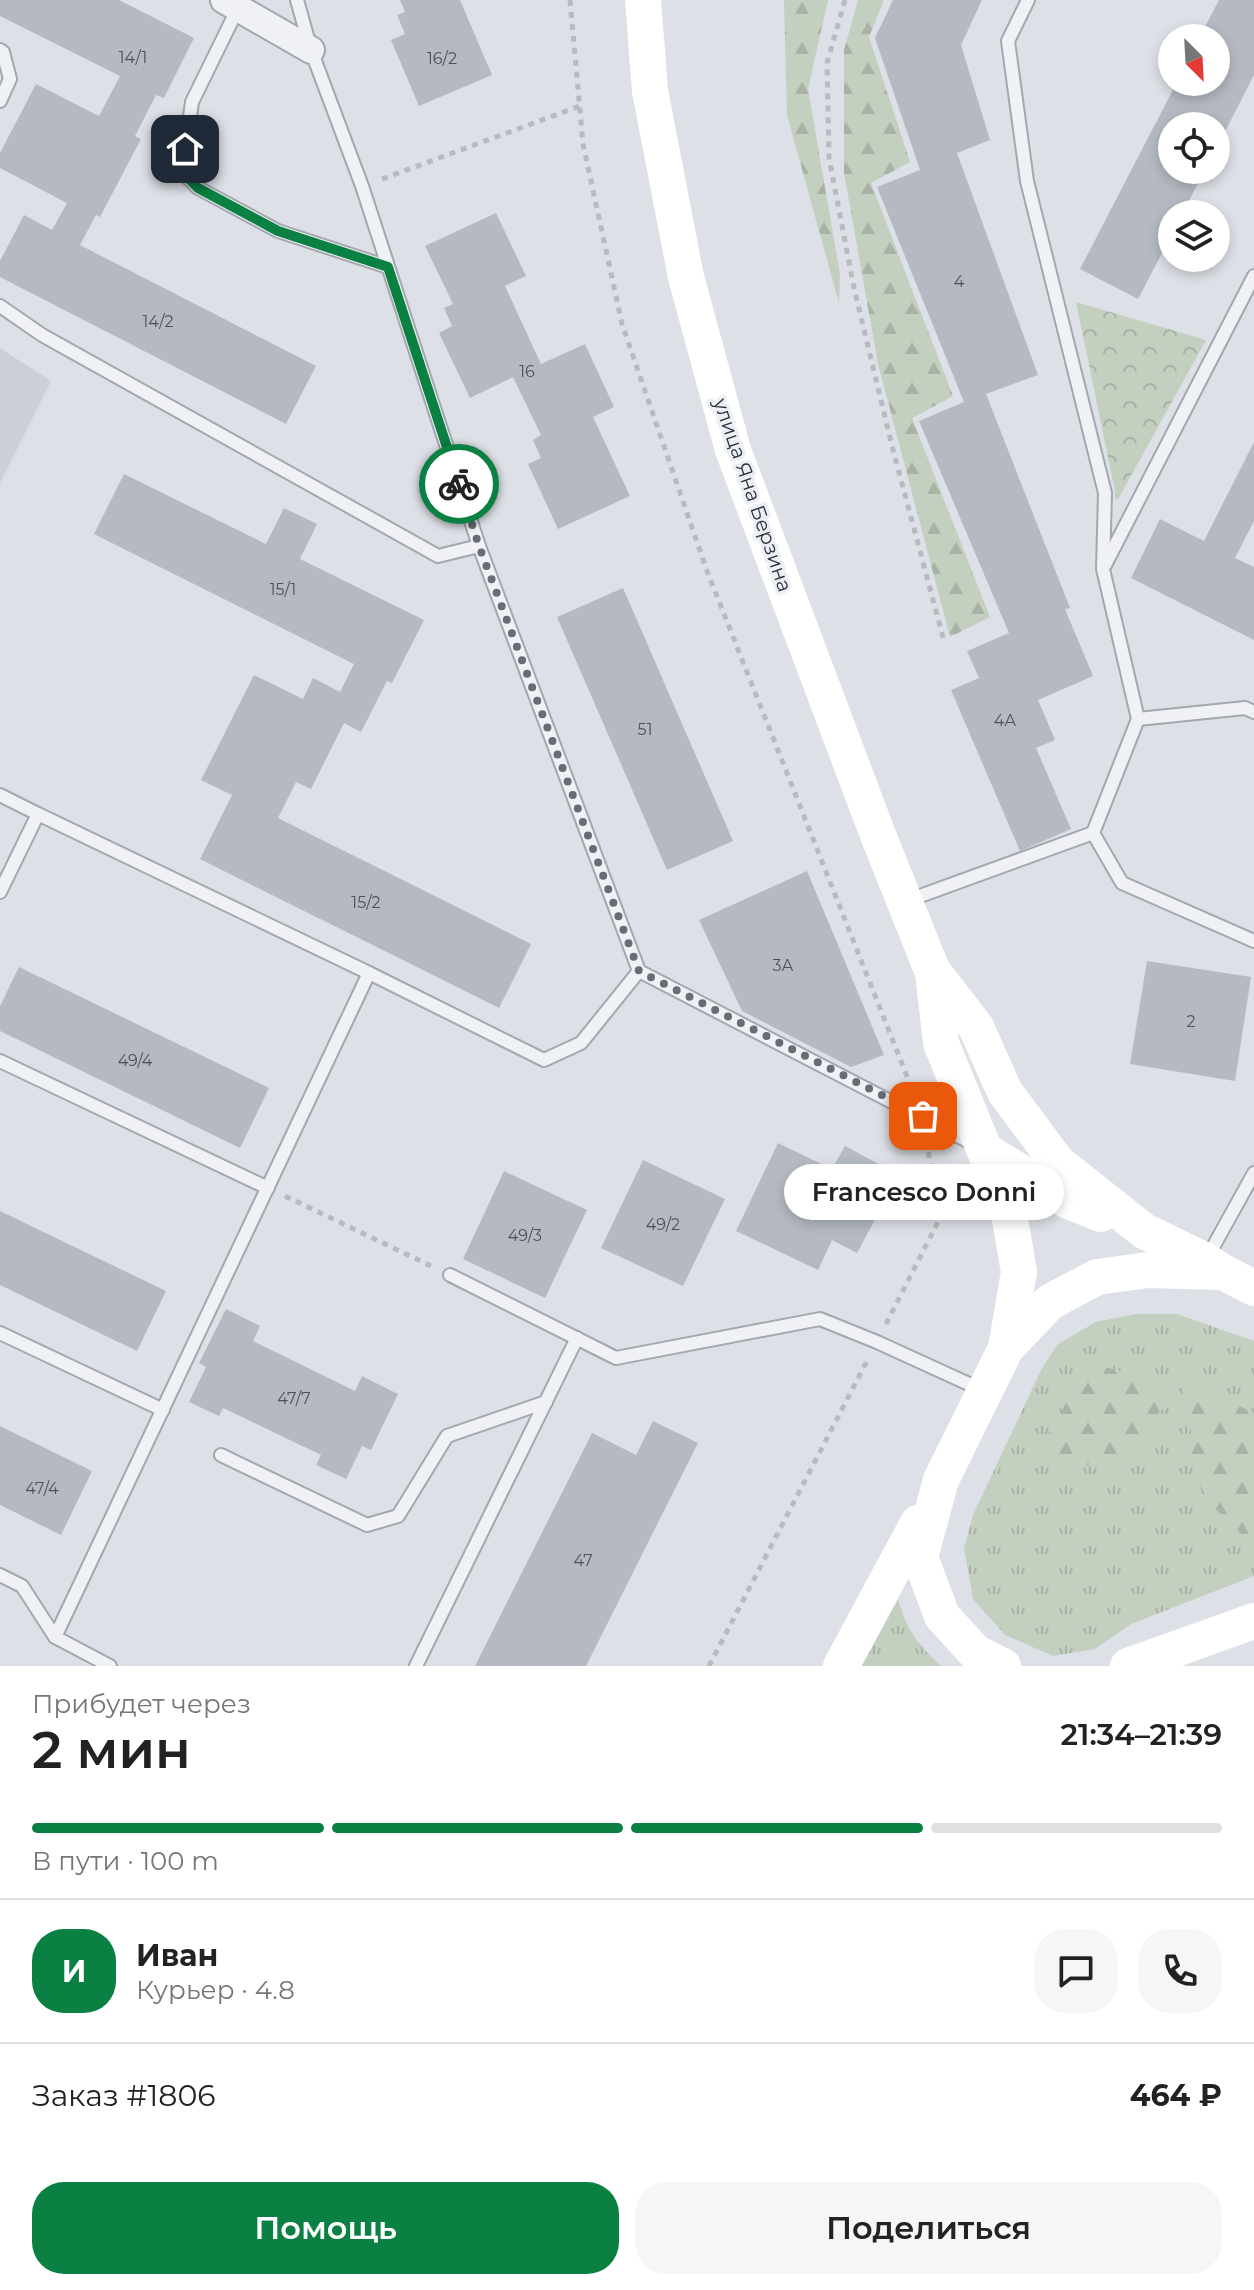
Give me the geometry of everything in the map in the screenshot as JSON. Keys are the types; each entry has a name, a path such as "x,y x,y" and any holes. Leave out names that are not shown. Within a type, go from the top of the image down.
{"main road":[{"name":"улица Яна Берзина","path":"643,0 650,91 686,277 733,450 932,970"},
{"path":"841,1666 941,1480 1006,1348 1019,1272 1008,1208 941,1043 932,970"},
{"path":"932,970 976,1027 1005,1092 1057,1162 1144,1231"},
{"path":"986,1151 1066,1200 1144,1231 1228,1274"},
{"path":"1006,1348 1050,1302 1097,1277 1148,1270 1228,1274"},
{"path":"941,1480 920,1557 942,1616 975,1652 1003,1666"},
{"path":"1128,1666 1254,1621"}],"street":[{"path":"231,3 311,50"}],"lane":[{"path":"297,0 311,50 362,186 479,546 639,971 986,1151"},
{"path":"905,901 1093,833 1138,719 1103,569 1105,493 1027,181 1008,41 1028,0"},
{"path":"231,3 192,102 182,172 198,188 278,231 388,267"},
{"path":"0,50 10,79 0,101"},
{"path":"1103,569 1254,276"},
{"path":"0,306 42,335 438,556 479,546"},
{"path":"1138,719 1245,708 1254,712"},
{"path":"0,795 544,1060 581,1043 639,971"},
{"path":"0,892 38,814"},
{"path":"1093,833 1122,883 1254,941"},
{"path":"55,1637 369,973"},
{"path":"0,1061 268,1188"},
{"path":"1228,1274 1254,1173"},
{"path":"450,1275 616,1358 820,1319 985,1391"},
{"path":"0,1333 163,1410"},
{"path":"416,1666 577,1338"},
{"path":"221,1455 367,1525 398,1516 447,1436 546,1402"},
{"path":"0,1575 22,1586 55,1637 110,1666"}],"path":[{"path":"570,0 583,144 622,324 707,571 923,1116 940,1218 709,1666"},
{"path":"845,0 827,63 829,158 854,288 944,641"},
{"path":"362,186 580,106"},
{"path":"268,1188 450,1275"}],"shaded area":[{"path":"0,348 51,381 0,483"}],"green space":[{"path":"784,0 828,0 808,89 840,274 839,303 787,115"},
{"path":"858,0 884,0 869,37 910,162 871,183 953,396 912,418 990,617 950,637 878,364 844,173 844,50"},
{"path":"1076,302 1206,340 1117,501"},
{"path":"1136,1314 1177,1314 1254,1341 1254,1576 1131,1624 1095,1649 1053,1656 1005,1635 973,1599 964,1548 973,1515 1042,1368 1058,1344 1096,1322"},
{"path":"1095,1365 1138,1375 1174,1400 1156,1415 1144,1442 1107,1462 1062,1469 1045,1440 1074,1389"},
{"path":"1186,1382 1254,1413 1254,1546 1203,1497 1192,1456 1191,1429 1183,1396"},
{"path":"898,1600 914,1636 941,1666 862,1666"}],"building":[{"path":"0,0 119,0 194,38 164,98 156,95 135,136 141,139 100,217 96,215 80,245 316,366 286,424 0,277 0,261 24,215 52,230 67,203 0,168 0,153 36,84 99,116 120,76 0,16"},
{"path":"400,0 460,0 492,75 419,106 391,40 405,34 397,15 405,12"},
{"path":"893,0 982,0 961,45 990,140 957,153 1038,375 986,394 1070,608 1065,609 1093,676 1038,700 1055,740 1036,748 1071,829 1020,851 951,690 979,678 967,651 1009,633 919,421 964,402 877,187 920,170 875,38"},
{"path":"1219,0 1254,0 1254,75 1230,122 1230,112 1161,112 1170,96 1230,96 1230,24 1206,24"},
{"path":"1158,119 1158,184 1198,184 1189,200 1158,200 1158,261 1138,299 1080,269"},
{"path":"496,213 526,276 505,286 541,364 585,344 614,407 593,417 630,496 558,529 528,464 541,458 533,440 541,435 513,377 470,398 439,333 452,326 444,308 453,304 425,246"},
{"path":"1254,442 1254,521 1235,558 1254,567 1254,640 1131,578 1160,519 1204,541"},
{"path":"124,474 266,544 284,508 317,524 300,559 424,620 392,683 387,681 361,732 344,723 311,789 296,782 278,818 531,944 499,1008 200,859 232,795 201,780 254,675 303,699 313,678 340,692 354,664 94,534"},
{"path":"623,588 733,841 667,870 557,617"},
{"path":"807,871 884,1055 851,1067 742,1011 699,920"},
{"path":"1147,961 1251,977 1235,1081 1130,1064"},
{"path":"19,967 269,1088 240,1148 0,1031 0,1006"},
{"path":"778,1143 832,1169 845,1146 899,1175 857,1253 832,1240 818,1270 736,1231"},
{"path":"643,1160 725,1199 683,1286 601,1248"},
{"path":"504,1171 587,1210 545,1298 463,1259"},
{"path":"0,1211 166,1291 137,1351 0,1285"},
{"path":"226,1309 260,1326 253,1341 355,1391 362,1376 398,1394 371,1450 362,1446 346,1479 316,1465 321,1455 223,1408 219,1416 189,1402 206,1367 199,1363"},
{"path":"653,1421 698,1443 586,1666 475,1666 592,1433 636,1455"},
{"path":"0,1426 92,1471 61,1535 0,1505"}],"way so far":[{"path":"459,484 479,546 639,971 923,1116"}],"place":[{"name":"Francesco Donni","path":"923,1116"}],"route":[{"path":"185,149 182,172 198,188 278,231 388,267 459,484"}]}
